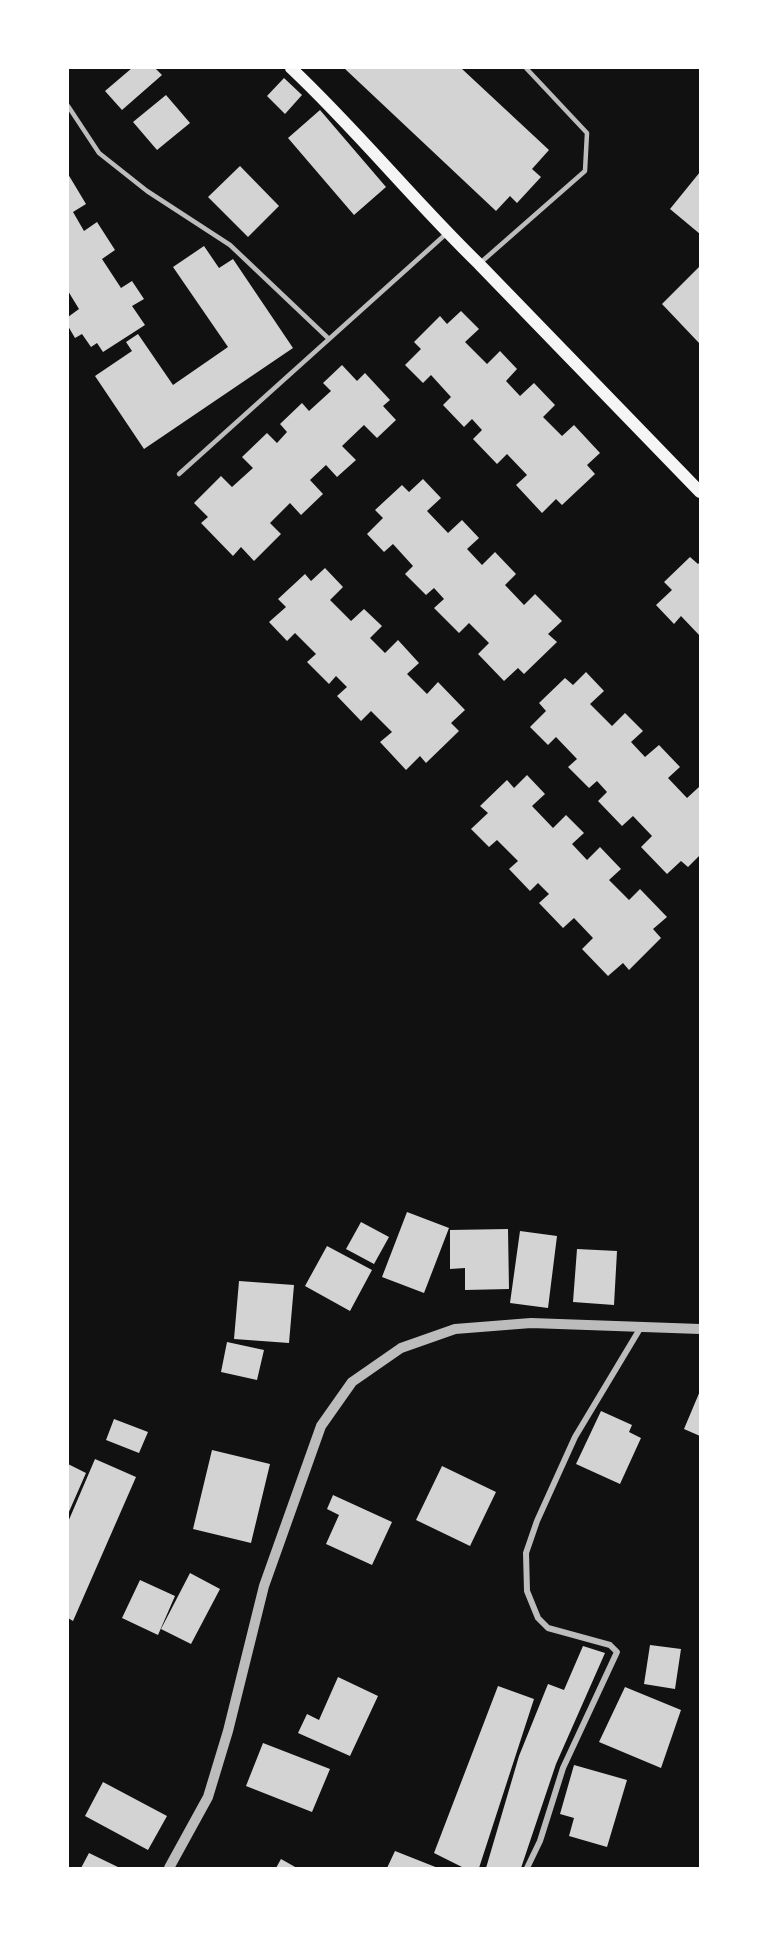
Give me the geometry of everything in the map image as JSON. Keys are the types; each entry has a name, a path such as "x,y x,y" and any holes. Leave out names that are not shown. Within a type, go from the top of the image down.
{"main road":[{"path":"291,68 333,107 447,233 700,492"}],"street":[{"path":"169,1869 208,1797 228,1731 264,1586 321,1426 352,1382 400,1348 455,1329 531,1323 700,1329"},
{"path":"527,1869 540,1840 563,1768 617,1652 610,1645 548,1628 538,1618 527,1591 526,1553 537,1521 574,1437 641,1327"}],"lane":[{"path":"479,264 585,171 587,133 526,68"},
{"path":"68,106 99,153 147,191 230,245 330,339"},
{"path":"179,474 447,233"}],"building":[{"path":"132,68 155,68 162,75 122,110 105,91"},
{"path":"344,68 461,68 549,150 532,169 541,177 517,203 510,196 496,211"},
{"path":"284,78 302,95 285,114 267,96"},
{"path":"166,95 190,123 157,150 133,122"},
{"path":"320,110 386,187 354,215 288,138"},
{"path":"240,166 279,206 248,237 208,197"},
{"path":"700,172 700,234 670,209"},
{"path":"68,174 86,204 73,212 84,231 97,222 115,250 102,259 121,288 132,281 144,299 132,306 145,325 103,352 97,343 91,347 82,334 75,338 68,326 68,317 79,309 68,291"},
{"path":"204,246 219,268 233,259 293,348 144,449 95,376 132,351 126,342 138,334 173,385 228,347 173,267"},
{"path":"700,266 700,341 699,343 662,304"},
{"path":"461,311 479,329 465,342 487,364 500,351 517,369 506,381 520,396 534,383 555,405 543,417 562,436 574,425 600,453 587,465 595,474 562,505 556,499 542,513 516,485 527,475 507,454 497,464 473,439 482,430 472,419 464,427 443,405 451,397 431,375 423,383 405,365 421,349 414,342 440,316 447,324"},
{"path":"342,365 357,381 365,373 390,400 383,406 396,420 377,438 364,425 342,446 356,460 337,477 326,465 310,480 323,494 301,515 290,503 270,523 281,534 254,561 241,547 233,556 201,523 208,517 194,503 221,476 232,487 253,468 242,457 267,433 277,443 287,432 280,424 302,403 309,411 331,391 323,383"},
{"path":"423,479 441,498 427,511 448,533 462,520 479,538 467,549 482,565 495,552 516,574 505,585 524,605 535,594 562,621 548,634 557,642 524,674 518,668 504,681 478,654 489,643 469,623 459,633 434,608 444,599 434,588 426,595 405,574 413,566 393,544 384,552 367,534 383,518 375,510 402,485 409,492"},
{"path":"690,557 698,564 700,562 700,636 681,616 674,624 656,605 672,590 664,582"},
{"path":"325,568 343,587 330,600 351,621 364,609 382,626 370,638 385,653 398,640 419,663 407,674 427,694 438,682 465,710 451,723 459,731 426,763 420,756 406,770 380,742 392,732 371,711 361,721 337,696 347,687 336,676 329,684 307,662 316,654 295,633 287,641 269,622 286,607 278,599 305,574 311,581"},
{"path":"586,672 604,691 590,704 612,726 625,713 643,731 631,742 645,757 659,745 680,767 668,778 687,798 700,788 700,855 688,867 681,861 667,874 641,847 652,836 633,816 622,826 598,801 607,792 597,781 589,788 568,767 577,759 556,737 548,745 530,727 546,711 539,703 565,678 573,685"},
{"path":"527,775 545,794 532,806 553,828 566,815 584,833 572,844 587,860 600,847 621,869 609,880 629,900 640,889 667,917 653,929 661,938 629,970 623,963 608,976 582,949 593,938 574,918 563,928 539,903 549,894 538,883 530,891 509,869 518,861 497,840 489,847 471,829 488,813 480,806 507,780 514,788"},
{"path":"407,1212 449,1228 424,1293 382,1277"},
{"path":"361,1222 389,1237 374,1264 346,1249"},
{"path":"508,1229 509,1289 465,1290 465,1268 450,1269 450,1230"},
{"path":"520,1231 557,1236 548,1308 510,1303"},
{"path":"327,1246 372,1270 350,1311 305,1286"},
{"path":"577,1249 617,1251 614,1305 573,1302"},
{"path":"239,1281 294,1285 289,1343 234,1339"},
{"path":"227,1342 264,1350 257,1380 221,1372"},
{"path":"700,1391 700,1436 684,1429"},
{"path":"601,1411 632,1425 629,1432 641,1438 620,1484 576,1464"},
{"path":"114,1419 148,1432 139,1453 106,1440"},
{"path":"212,1450 270,1464 251,1543 193,1529"},
{"path":"95,1459 136,1477 73,1621 68,1618 68,1522"},
{"path":"68,1464 86,1473 68,1514"},
{"path":"442,1466 496,1492 470,1546 416,1520"},
{"path":"333,1495 392,1522 372,1565 326,1544 339,1515 327,1509"},
{"path":"190,1573 220,1589 191,1644 161,1629"},
{"path":"140,1580 175,1596 158,1635 122,1618"},
{"path":"650,1645 681,1649 675,1689 644,1684"},
{"path":"583,1646 605,1653 556,1764 521,1868 486,1868 519,1756 548,1684 564,1690"},
{"path":"338,1677 378,1696 350,1756 298,1733 307,1714 319,1720"},
{"path":"498,1686 534,1699 479,1868 464,1868 434,1853"},
{"path":"625,1687 681,1710 661,1768 599,1742"},
{"path":"263,1743 330,1769 312,1812 246,1786"},
{"path":"574,1765 627,1780 607,1847 569,1836 574,1818 560,1814"},
{"path":"103,1782 167,1816 148,1850 85,1816"},
{"path":"395,1851 438,1868 387,1868"},
{"path":"89,1853 120,1868 81,1868"},
{"path":"281,1859 297,1868 276,1868"}]}
